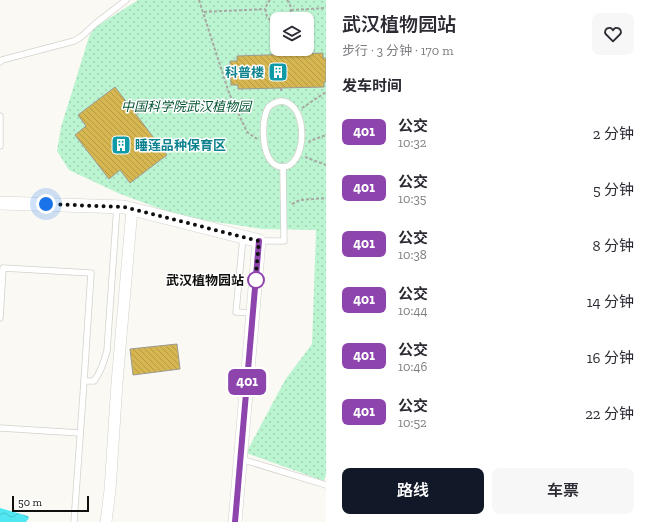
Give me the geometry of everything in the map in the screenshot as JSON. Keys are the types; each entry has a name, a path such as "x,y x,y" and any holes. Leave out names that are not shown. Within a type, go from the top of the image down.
{"street":[{"path":"0,203 117,206 259,241 235,522"},
{"path":"106,522 110,490 117,384 132,209"}],"lane":[{"path":"0,62 2,60 74,41 126,0"},
{"path":"281,101 289,102 297,112 302,134 300,149 295,161 291,164 283,167 276,165 269,158 264,140 265,120 268,109 276,102 281,101"},
{"path":"0,116 0,146"},
{"path":"259,241 284,241 283,167"},
{"path":"84,381 94,381 103,368 107,351 117,206"},
{"path":"243,237 236,312 253,313"},
{"path":"0,318 3,268 91,273 74,522"},
{"path":"0,428 80,433"},
{"path":"241,459 326,485"}],"path":[{"path":"199,0 229,92 247,132 258,140"},
{"path":"270,0 265,9 267,17 270,20"},
{"path":"287,0 291,6 291,10 326,8"},
{"path":"204,12 265,9"},
{"path":"297,112 326,92"},
{"path":"307,146 310,141 326,135"},
{"path":"300,155 326,165"},
{"path":"283,208 300,200 326,198"}],"green space":[{"name":"中国科学院武汉植物园","path":"138,0 326,0 326,475 324,481 246,453 285,380 312,344 316,230 263,229 182,217 118,193 69,170 57,151 61,127 89,37 94,28"}],"water":[{"path":"0,508 28,516 29,518 26,522 0,522"}],"building":[{"name":"科普楼","path":"314,53 323,53 323,58 326,58 326,82 324,82 324,87 238,89 238,85 231,85 230,61 237,61 237,56 314,56"},
{"name":"睡莲品种保育区","path":"115,87 167,155 130,183 120,170 109,179 75,135 86,126 78,115"},
{"path":"177,344 180,369 133,375 130,349"}],"bus line":[{"name":"401","path":"235,522 259,241"}],"place":[{"name":"科普楼","path":"278,72"},
{"name":"睡莲品种保育区","path":"121,145"},
{"name":"武汉植物园站","path":"256,280"}],"route":[{"path":"46,204 124,207 259,241 255,284 256,280"}]}
